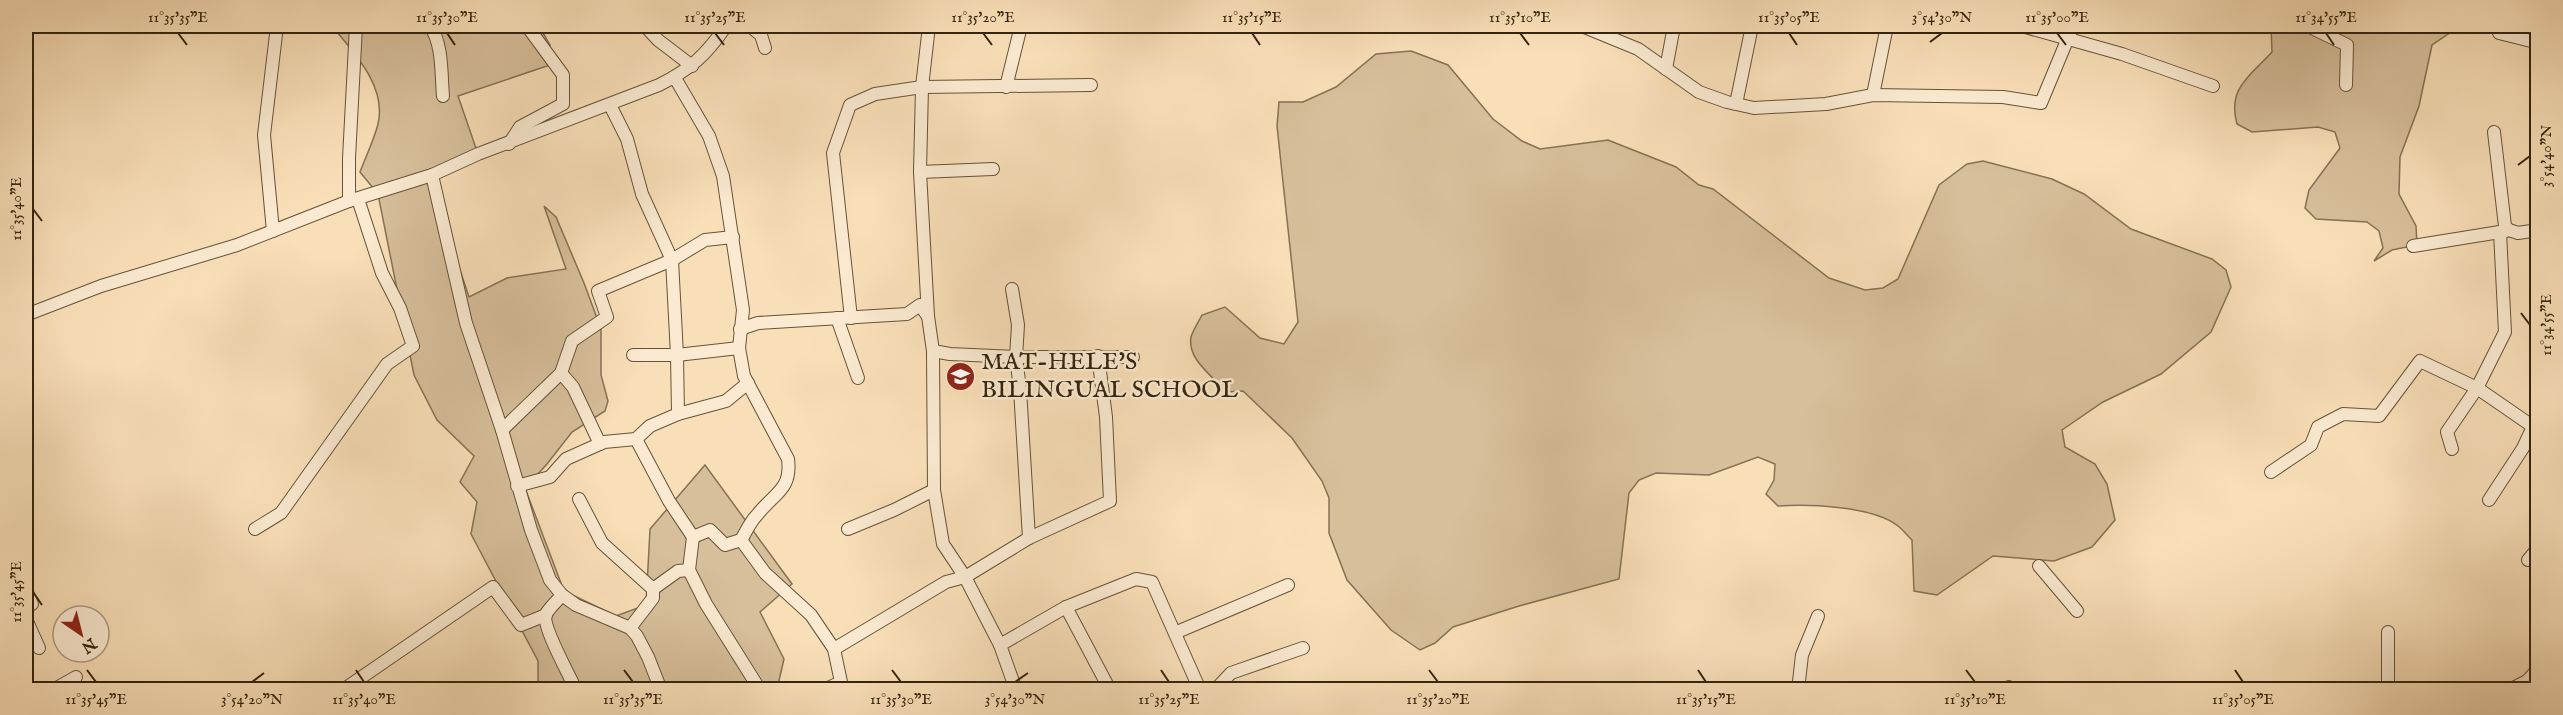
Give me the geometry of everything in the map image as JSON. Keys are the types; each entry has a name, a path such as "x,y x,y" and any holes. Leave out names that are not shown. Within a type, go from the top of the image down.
{"street":[{"path":"273,231 264,135 277,26"},
{"path":"255,529 281,513 387,364 413,346 400,308 382,273 354,200 349,158 356,26"},
{"path":"430,26 434,32 440,56 443,96"},
{"path":"509,144 520,127 563,104 563,75 527,26"},
{"path":"645,26 658,40 692,66"},
{"path":"26,315 101,286 237,245 354,200 432,175 478,154 610,105 675,78 710,49 726,26"},
{"path":"750,26 761,35 765,48"},
{"path":"929,26 922,87 920,172 928,316 933,351 934,490 943,544 965,577 999,645 1016,690"},
{"path":"1006,87 1021,26"},
{"path":"1582,26 1638,49 1700,92 1754,108 1826,104 1873,95 2003,97 2041,103 2073,26"},
{"path":"1666,69 1674,26"},
{"path":"1736,104 1752,26"},
{"path":"1873,95 1887,26"},
{"path":"2022,26 2122,54 2213,86"},
{"path":"2308,26 2347,45 2346,85"},
{"path":"2499,33 2535,42 2538,39"},
{"path":"675,78 709,136 723,176 743,310 739,348 744,376 788,459 790,472 787,484 756,516 741,540 725,545 710,530 693,537"},
{"path":"851,318 833,153 850,105 875,94 922,87 1091,85"},
{"path":"610,105 627,140 642,194 672,260 678,414"},
{"path":"2452,449 2447,432 2477,388 2505,332 2504,231 2499,159 2494,132"},
{"path":"920,172 993,169"},
{"path":"432,175 466,323 502,430 517,486 550,580 562,595 576,605 630,628 648,657 661,690"},
{"path":"2413,246 2504,231 2518,233 2538,230"},
{"path":"502,430 561,373 572,341 607,316 598,291 672,260 705,240 733,237"},
{"path":"1012,289 1018,325 1016,357 1029,538"},
{"path":"740,329 758,323 907,314 920,305 928,316"},
{"path":"743,310 758,323"},
{"path":"837,318 858,378"},
{"path":"633,355 677,355 739,348"},
{"path":"933,351 1016,357 1133,357"},
{"path":"834,649 946,582 965,577 1029,538 1110,501 1106,417 1098,356"},
{"path":"2271,472 2311,445 2318,427 2343,414 2379,416 2420,361 2477,388 2536,424 2489,500"},
{"path":"561,373 573,387 600,444"},
{"path":"517,486 550,477 566,459 600,444 636,439 650,426 678,414 726,401 748,383"},
{"path":"636,439 669,501 693,537 688,570 706,604 760,690"},
{"path":"848,529 934,490"},
{"path":"579,499 602,543 653,589 653,598 630,628"},
{"path":"741,540 765,573 811,615 834,649 844,686 824,690"},
{"path":"2528,560 2538,548"},
{"path":"2039,566 2077,611"},
{"path":"653,589 678,571 688,570"},
{"path":"999,645 1066,607 1136,579 1152,582 1200,690"},
{"path":"1176,632 1288,585"},
{"path":"343,690 493,587 521,625 546,615 562,595"},
{"path":"26,590 32,604 26,606"},
{"path":"1066,607 1110,690"},
{"path":"546,615 553,642 576,690"},
{"path":"1798,690 1802,655 1818,616"},
{"path":"26,619 39,648"},
{"path":"2388,632 2388,690"},
{"path":"1215,690 1231,673 1303,648"},
{"path":"2510,690 2532,681 2538,669"},
{"path":"53,690 76,677"}],"shaded area":[{"path":"332,26 539,26 550,45 550,65 458,96 478,154 432,176 438,204 469,297 507,278 566,269 544,206 556,217 601,329 601,375 608,401 605,411 572,432 525,488 564,591 616,616 646,605 650,529 705,465 792,584 760,612 784,659 777,689 538,689 538,661 471,534 477,502 460,482 474,456 437,420 414,375 378,194 360,172 378,124 380,110 378,96 367,71"},
{"path":"2271,26 2460,26 2432,45 2419,106 2400,157 2399,194 2416,226 2417,245 2392,250 2374,261 2383,248 2379,231 2367,222 2316,219 2305,208 2309,190 2340,148 2335,132 2318,127 2252,132 2237,124 2235,101 2238,92 2242,84 2272,52"},
{"path":"1411,51 1448,65 1493,119 1522,141 1540,149 1608,140 1676,167 1699,185 1713,189 1829,278 1865,290 1883,288 1898,279 1939,185 1967,164 1983,161 2052,179 2084,194 2131,229 2212,259 2226,270 2231,287 2211,332 2161,374 2103,402 2062,430 2065,447 2095,464 2107,484 2115,520 2092,547 2054,561 1993,556 1937,595 1914,591 1912,540 1900,528 1887,519 1857,510 1806,505 1778,506 1766,494 1774,480 1775,464 1758,457 1709,475 1656,473 1639,480 1629,493 1619,579 1519,606 1453,627 1435,643 1420,650 1391,630 1347,580 1329,533 1329,498 1322,481 1292,438 1243,391 1225,392 1202,367 1191,345 1192,334 1202,315 1225,307 1260,338 1284,344 1298,322 1277,126 1279,102 1303,102 1336,87 1376,54"}],"place":[{"name":"MAT-HELE'S BILINGUAL SCHOOL","path":"960,376"}]}
